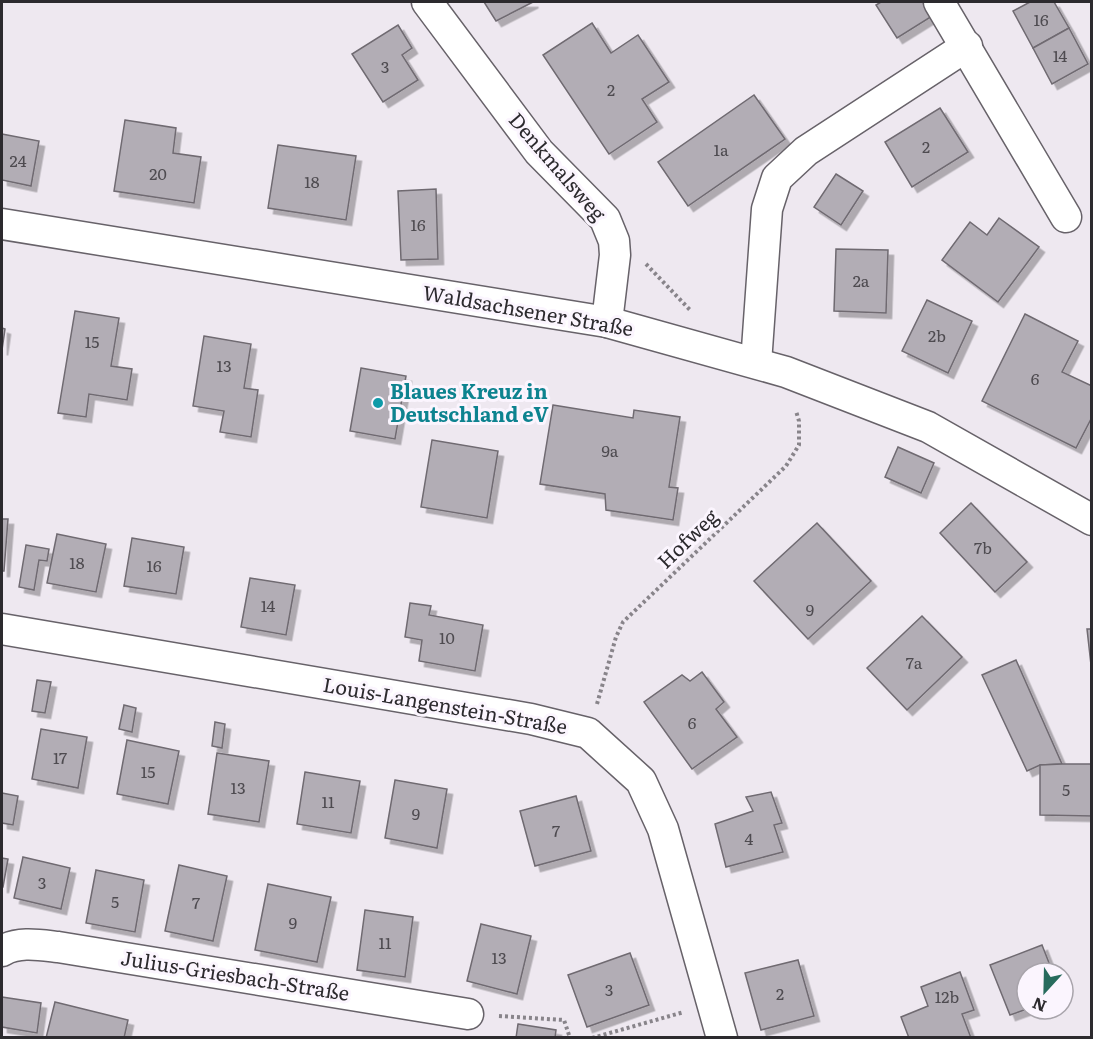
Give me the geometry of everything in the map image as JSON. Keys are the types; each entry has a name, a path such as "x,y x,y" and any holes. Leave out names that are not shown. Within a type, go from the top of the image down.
{"street":[{"name":"Denkmalsweg","path":"427,2 539,152 605,219 614,241 615,255 607,322"},
{"path":"939,2 1066,217"},
{"path":"756,363 767,209 777,178 806,151 967,46"},
{"name":"Waldsachsener Straße","path":"2,224 607,322 786,372 928,427 1092,520"},
{"name":"Louis-Langenstein-Straße","path":"2,629 531,719 588,733 641,781 663,829 722,1038"},
{"name":"Julius-Griesbach-Straße","path":"2,951 7,947 25,944 58,947 468,1014"}],"path":[{"path":"645,262 694,314"},
{"name":"Hofweg","path":"588,733 616,637 623,622 786,466 799,445 799,421 786,372"},
{"path":"592,1038 713,1003"},
{"path":"468,1014 564,1020 570,1038"}],"building":[{"path":"484,2 533,2 496,21"},
{"path":"881,2 929,2 937,13 897,38 876,5"},
{"path":"1030,2 1054,2 1069,28 1033,48 1013,11"},
{"path":"592,23 611,53 638,35 669,82 642,99 657,122 609,154 543,55"},
{"path":"398,25 412,48 402,55 418,80 383,102 352,54"},
{"path":"1069,28 1088,64 1052,84 1033,48"},
{"path":"754,95 785,139 688,206 658,162"},
{"path":"940,108 968,152 912,187 885,142"},
{"path":"125,120 176,128 173,153 201,157 194,203 114,191"},
{"path":"2,134 39,141 31,186 2,180"},
{"path":"278,145 356,156 346,220 268,208"},
{"path":"836,174 863,191 841,225 814,207"},
{"path":"436,189 438,259 401,260 398,191"},
{"path":"999,218 1039,247 998,302 942,260 970,222 987,235"},
{"path":"836,249 888,250 886,313 834,311"},
{"path":"927,300 972,321 948,373 902,351"},
{"path":"75,311 119,318 111,366 132,369 127,400 89,394 86,417 58,413"},
{"path":"1025,314 1078,341 1062,372 1092,386 1092,417 1076,448 982,401"},
{"path":"2,328 5,329 2,350"},
{"path":"204,336 251,344 244,388 258,390 251,437 220,432 224,411 193,406"},
{"name":"Blaues Kreuz in Deutschland eV","path":"361,368 406,376 395,439 350,431"},
{"path":"553,405 633,418 634,410 680,417 669,487 678,488 673,520 606,510 605,494 540,484"},
{"path":"432,440 498,451 487,518 421,507"},
{"path":"898,447 934,463 921,493 885,477"},
{"path":"971,503 1027,562 995,592 940,533"},
{"path":"2,519 8,519 4,571 2,571"},
{"path":"817,523 871,581 808,639 754,581"},
{"path":"57,534 106,544 96,592 47,583"},
{"path":"132,538 184,547 176,594 124,586"},
{"path":"26,545 49,549 47,561 39,560 34,590 19,587"},
{"path":"250,578 295,585 286,635 241,627"},
{"path":"410,603 431,606 429,615 483,625 475,671 419,661 422,640 405,637"},
{"path":"922,616 962,657 907,710 867,668"},
{"path":"1087,629 1092,629 1092,674"},
{"path":"1016,660 1062,764 1040,765 1027,771 982,675"},
{"path":"702,672 724,702 716,709 737,737 692,769 644,702 682,675 690,681"},
{"path":"37,680 51,682 45,713 32,711"},
{"path":"124,705 136,708 132,732 119,729"},
{"path":"215,722 225,724 222,748 212,746"},
{"path":"41,729 87,737 78,788 32,779"},
{"path":"127,740 179,751 168,804 117,794"},
{"path":"217,753 269,761 259,822 208,814"},
{"path":"1092,764 1092,816 1040,815 1040,765"},
{"path":"305,772 360,781 351,833 297,824"},
{"path":"395,780 447,789 437,848 385,838"},
{"path":"771,792 782,823 774,825 783,852 726,867 715,824 753,811 746,797"},
{"path":"2,793 18,796 13,825 2,823"},
{"path":"576,796 591,851 535,866 520,811"},
{"path":"23,857 70,868 61,909 14,898"},
{"path":"2,858 8,859 3,887 2,887"},
{"path":"179,865 227,876 213,941 165,931"},
{"path":"96,870 144,880 135,932 86,923"},
{"path":"268,884 331,897 317,962 255,950"},
{"path":"365,910 413,917 405,977 357,970"},
{"path":"481,924 531,936 517,994 467,981"},
{"path":"1042,945 1048,961 1015,961 1015,1013 1010,1015 990,965"},
{"path":"630,953 649,1005 587,1027 568,975"},
{"path":"798,960 814,1016 761,1030 745,973"},
{"path":"960,972 974,1010 962,1014 971,1038 909,1038 901,1017 928,1006 921,987"},
{"path":"2,997 41,1003 37,1033 2,1027"},
{"path":"55,1002 128,1020 124,1038 46,1038"},
{"path":"518,1024 556,1030 555,1038 516,1038"}],"place":[{"name":"Blaues Kreuz in Deutschland eV","path":"378,403"}]}
